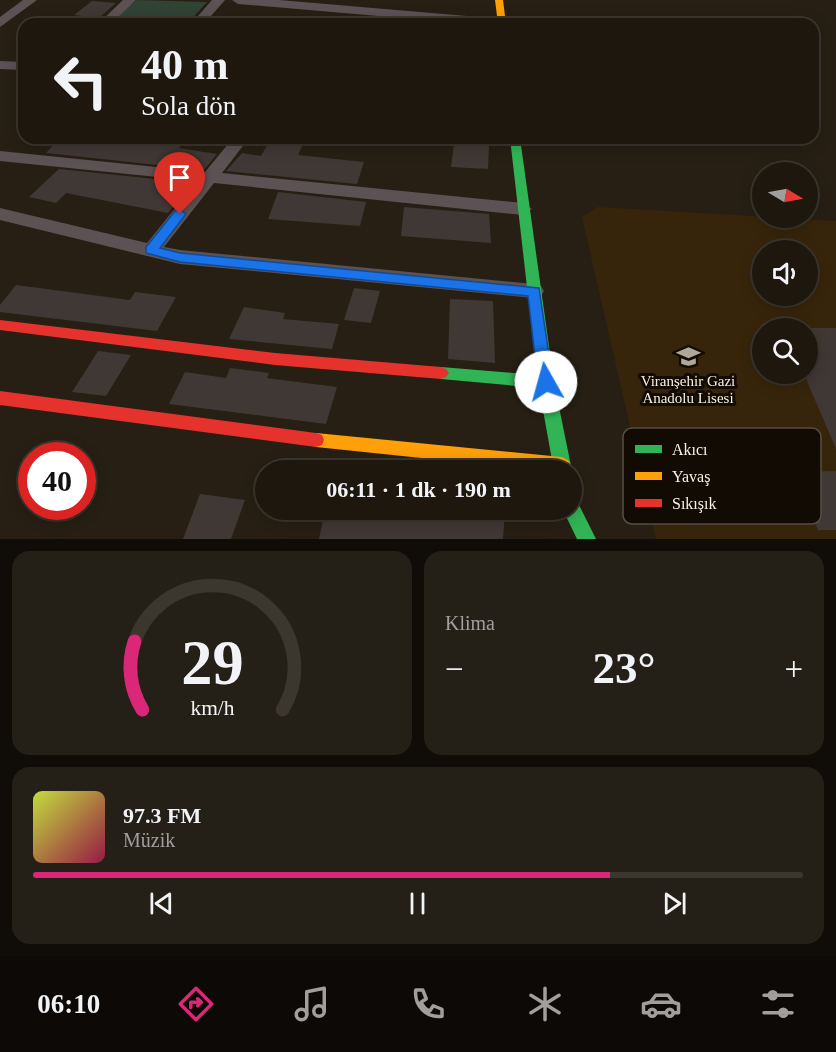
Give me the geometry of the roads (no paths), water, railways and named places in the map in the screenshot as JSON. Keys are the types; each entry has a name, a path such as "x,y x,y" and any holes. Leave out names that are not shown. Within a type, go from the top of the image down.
{"street":[{"path":"0,23 31,0"},
{"path":"110,18 130,0"},
{"path":"202,18 219,0"},
{"path":"238,0 319,4 447,18"},
{"path":"499,0 501,18"},
{"path":"0,65 18,66"},
{"path":"151,250 236,144"},
{"path":"516,144 546,382 561,460"},
{"path":"0,156 523,209"},
{"path":"0,214 180,257 534,291"},
{"path":"0,325 275,359 546,382"},
{"path":"0,398 287,437 491,460"},
{"path":"566,520 566,529"},
{"path":"578,520 587,539"}],"place":[{"name":"Viranşehir Gazi Anadolu Lisesi","path":"688,357"}]}
